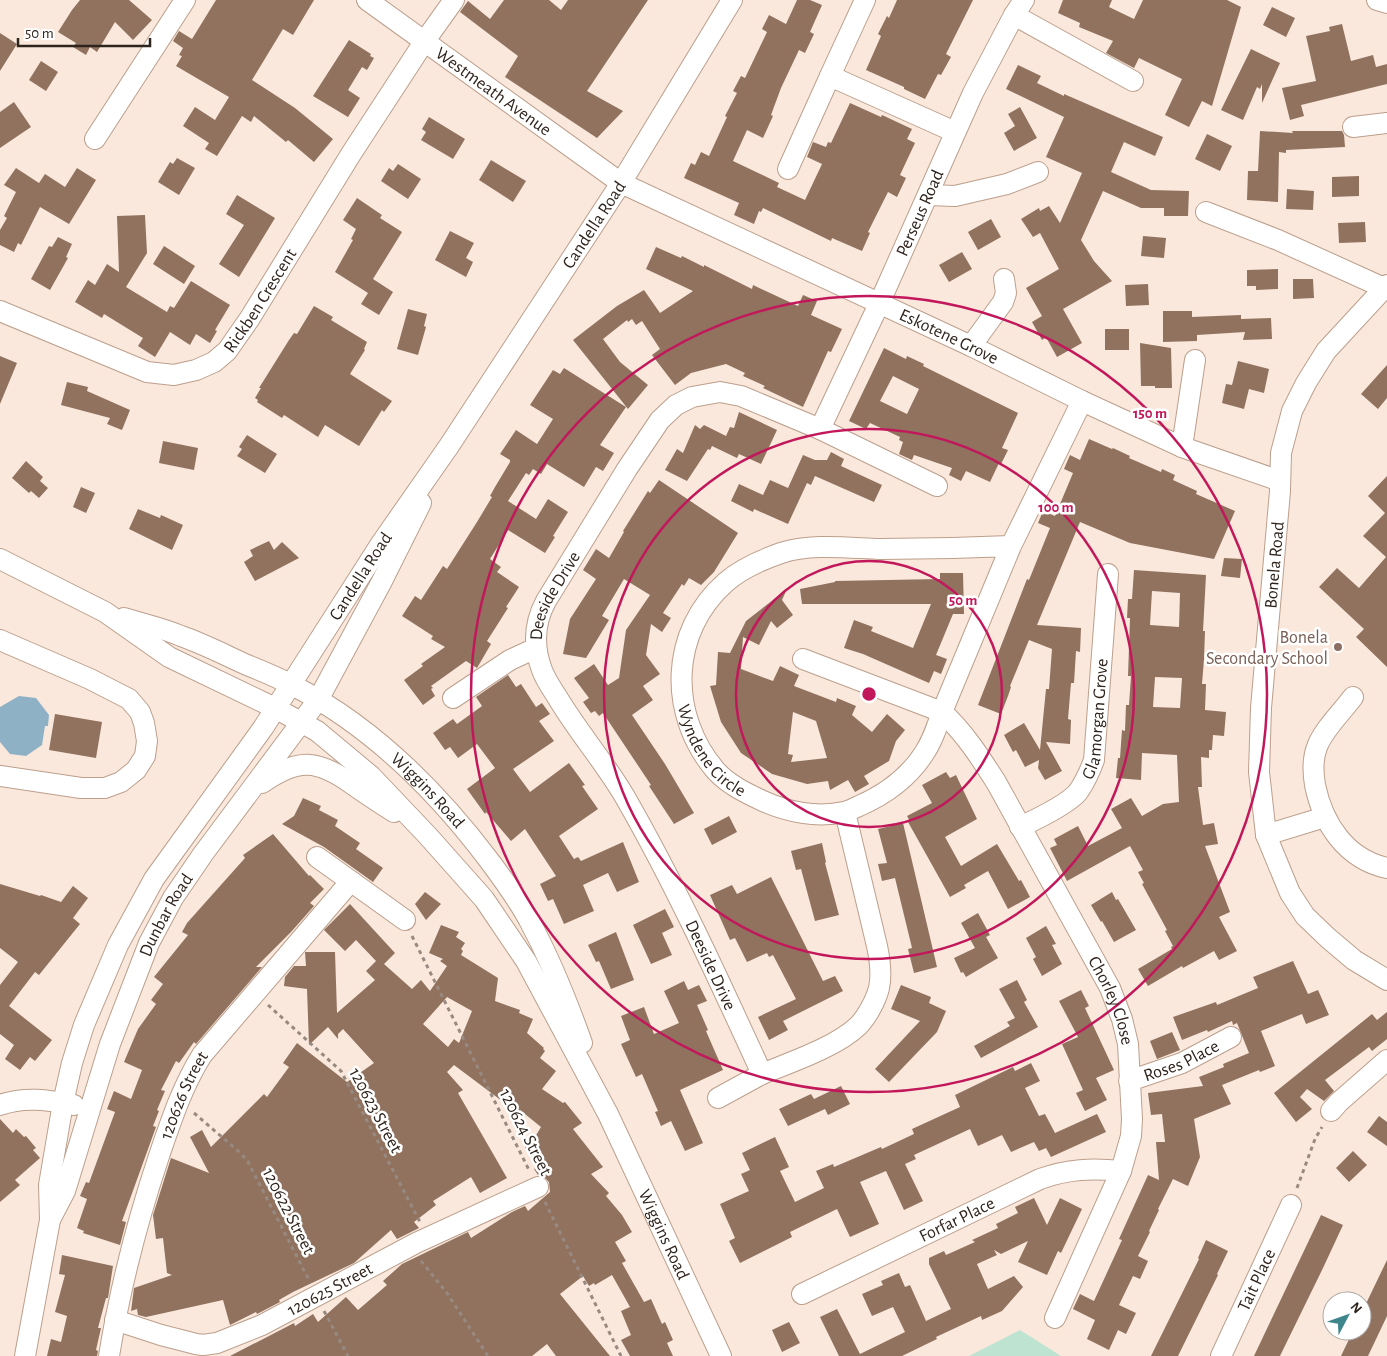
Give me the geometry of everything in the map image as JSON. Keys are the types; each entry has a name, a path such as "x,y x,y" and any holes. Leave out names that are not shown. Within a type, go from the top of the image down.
{"street":[{"path":"95,139 185,0"},
{"name":"Westmeath Avenue","path":"367,0 621,183"},
{"name":"Rickben Crescent","path":"0,311 146,372 174,374 196,370 214,362 227,351 250,318 351,154 424,42 454,0"},
{"name":"Candella Road","path":"276,708 382,542 449,446 621,183 732,0"},
{"path":"788,169 865,0"},
{"path":"1377,0 1387,4"},
{"path":"1019,7 1132,81"},
{"name":"Perseus Road","path":"820,429 879,304 973,92 1019,7"},
{"path":"830,76 955,132"},
{"path":"1353,127 1387,124"},
{"path":"928,195 955,196 1007,184 1038,172"},
{"name":"Eskotene Grove","path":"621,183 971,346 1082,402 1182,447 1280,481"},
{"path":"1206,212 1278,240 1385,286"},
{"path":"971,346 1003,302 1006,293 1004,279"},
{"name":"Bonela Road","path":"1385,286 1326,351 1306,383 1292,412 1281,453 1261,708 1258,772 1266,835 1290,893 1305,916 1354,960 1387,980"},
{"path":"1182,447 1195,360"},
{"name":"Deeside Drive","path":"762,1074 655,849 616,782 567,713 542,670 536,648 538,622 546,601 660,420 676,405 692,398 720,392 741,396 820,429 937,486"},
{"name":"Wyndene Circle","path":"1011,546 937,550 813,547 784,552 750,565 726,582 708,601 693,624 685,648 682,673 682,694 689,725 716,771 729,783 745,793 774,806 810,814 845,812 875,799 906,776 923,755 935,732 1011,546 1082,402"},
{"name":"Candella Road","path":"302,722 318,700 381,582 449,446"},
{"name":"Wiggins Road","path":"0,559 105,612 169,657 276,708 317,731 347,754 371,776 428,836 484,899 526,961 608,1114 721,1356"},
{"name":"Glamorgan Grove","path":"1020,827 1039,818 1077,793 1088,776 1094,760 1108,574"},
{"name":"Wiggins Road","path":"105,612 181,635 292,685 359,728 419,778 471,837 508,886 530,920 561,986 608,1114"},
{"path":"0,640 90,678 129,699 142,718 147,741 145,756 136,770 121,782 105,788 81,788 0,776"},
{"path":"453,698 510,660 536,648"},
{"path":"803,658 942,712"},
{"path":"1353,697 1317,745 1313,774 1318,801 1325,817 1339,839 1361,857 1387,868"},
{"name":"Dunbar Road","path":"50,1220 49,1185 72,1063 84,1025 118,945 154,879 208,806 276,708"},
{"name":"Chorley Close","path":"942,712 958,726 996,782 1110,988 1122,1019 1128,1044 1132,1120 1131,1136 1120,1171 1055,1318"},
{"name":"Dunbar Road","path":"50,1220 65,1191 110,1044 132,983 153,936 173,898 203,854 302,722"},
{"path":"252,790 277,772 305,765 320,766 334,771 428,836"},
{"path":"718,1098 762,1074 835,1042 859,1025 870,1009 879,989 881,968 877,946 845,812"},
{"path":"1266,835 1325,817"},
{"path":"317,857 405,920"},
{"name":"120626 Street","path":"108,1356 129,1254 149,1186 178,1100 189,1076 202,1055 351,881"},
{"name":"Roses Place","path":"1129,1081 1182,1063 1231,1037"},
{"path":"1332,1111 1339,1102 1387,1060"},
{"path":"0,1104 13,1100 39,1099 89,1109"},
{"name":"Forfar Place","path":"802,1294 1040,1179 1078,1169 1120,1171"},
{"name":"120625 Street","path":"115,1320 161,1335 203,1345 218,1342 262,1325 423,1240 538,1187"},
{"name":"Tait Place","path":"1221,1356 1291,1205"},
{"path":"25,1356 50,1220"}],"path":[{"name":"120624 Street","path":"405,920 621,1356"},
{"name":"120623 Street","path":"254,993 341,1071 400,1185 423,1240 420,1260 447,1293 488,1356"},
{"name":"120622 Street","path":"178,1100 238,1150 247,1160 348,1356"},
{"path":"1291,1205 1315,1139 1332,1111"}],"green space":[{"path":"1020,1330 1061,1356 969,1356"}],"water":[{"path":"19,696 36,698 49,715 48,726 45,726 42,745 26,756 10,754 0,742 0,707"}],"building":[{"path":"80,0 129,0 152,20 133,40 115,22 97,52 90,47 86,55 73,47 76,43 58,32"},
{"path":"216,0 314,0 293,35 283,29 252,80 295,108 333,139 314,162 288,140 286,142 254,116 251,122 242,116 217,156 205,149 209,143 183,126 195,107 215,120 229,97 176,66 182,56 179,55 183,48 173,41 179,31 192,39"},
{"path":"504,0 549,0 561,10 568,0 648,0 587,91 623,111 597,138 505,77 518,56 460,12 468,1 490,19"},
{"path":"797,0 810,0 822,5 810,32 814,34 805,53 799,50 781,88 771,115 773,116 763,138 747,130 733,161 779,183 777,187 805,200 822,164 807,157 813,142 826,147 828,142 831,143 850,103 912,129 907,139 915,143 900,175 906,178 897,197 888,192 868,232 870,233 862,251 832,238 831,241 763,208 761,212 759,211 754,224 734,215 739,203 684,178 691,163 695,165 701,152 709,156 727,117 725,116 737,93 733,91 741,76 745,78 767,32 762,29 769,15 786,24"},
{"path":"897,0 973,0 946,54 951,57 941,75 938,74 925,99 904,89 904,87 866,70 881,36 878,34 887,16 889,18"},
{"path":"1063,0 1112,0 1109,7 1134,19 1143,0 1227,0 1241,7 1212,106 1202,101 1189,127 1165,115 1182,79 1139,58 1134,68 1106,53 1113,41 1079,27 1080,23 1058,13"},
{"path":"1272,7 1295,18 1286,37 1263,25"},
{"path":"1342,24 1351,61 1373,55 1376,67 1387,64 1387,84 1301,105 1304,116 1290,120 1282,88 1316,81 1306,36 1330,31 1329,27"},
{"path":"0,33 17,44 0,71"},
{"path":"349,40 374,58 367,70 362,67 348,90 360,98 348,117 313,96"},
{"path":"1251,49 1280,63 1262,103 1262,84 1260,89 1257,87 1243,120 1221,110"},
{"path":"41,61 58,72 46,91 29,80"},
{"path":"1018,65 1041,76 1037,83 1163,137 1155,156 1124,142 1111,172 1151,190 1189,191 1188,216 1164,216 1164,208 1141,208 1103,191 1081,240 1094,261 1112,281 1063,309 1082,343 1057,357 1046,337 1042,340 1032,322 1042,316 1026,288 1059,269 1040,233 1033,237 1021,219 1039,208 1040,211 1049,206 1060,223 1082,173 1046,157 1064,117 1006,89"},
{"path":"14,102 31,127 0,148 0,112"},
{"path":"1020,107 1037,138 1014,151 1004,133 1015,126 1008,114"},
{"path":"429,117 465,139 453,159 421,140 426,132 422,129"},
{"path":"1260,131 1293,133 1292,131 1342,131 1345,147 1286,150 1286,153 1279,152 1278,202 1247,200 1248,171 1258,171"},
{"path":"1207,134 1232,146 1220,171 1195,159"},
{"path":"177,158 195,168 179,195 158,182 170,162 173,164"},
{"path":"491,160 526,181 513,202 479,180"},
{"path":"398,164 421,179 408,199 381,181 389,168 393,171"},
{"path":"16,168 39,183 45,174 65,187 77,168 96,180 69,224 40,207 21,245 18,243 14,252 0,245 0,230 7,218 4,216 16,192 4,185"},
{"path":"1359,176 1359,196 1332,197 1332,177"},
{"path":"1287,189 1314,191 1313,210 1286,209"},
{"path":"237,195 275,218 239,277 219,264 244,225 226,214"},
{"path":"357,198 382,215 380,218 402,232 373,279 393,292 379,315 361,304 368,293 335,272 353,240 351,239 356,229 343,220"},
{"path":"145,215 147,253 126,287 167,312 170,306 174,308 191,281 230,305 215,330 217,331 210,343 196,334 190,345 170,332 155,357 138,346 143,338 104,314 102,318 75,302 88,280 95,285 107,264 119,272 117,216"},
{"path":"991,219 1001,237 978,250 968,232"},
{"path":"1365,222 1366,242 1339,243 1338,223"},
{"path":"450,231 474,243 466,258 473,262 466,277 435,260"},
{"path":"1143,236 1166,238 1164,258 1141,256"},
{"path":"58,237 72,244 66,257 68,258 50,290 31,279 49,246 52,247"},
{"path":"164,246 195,266 184,284 153,264"},
{"path":"656,247 681,258 682,256 704,267 704,265 752,289 753,285 798,306 803,295 817,301 811,315 842,329 831,352 828,351 803,407 763,388 765,386 743,376 745,373 726,364 691,373 675,385 652,355 660,349 642,321 636,325 632,319 628,322 627,320 603,339 620,362 648,385 628,409 573,340 617,306 644,290 660,313 693,291 646,269"},
{"path":"962,252 972,269 949,282 939,265"},
{"path":"1278,269 1278,289 1256,290 1256,286 1247,286 1247,270"},
{"path":"1293,279 1313,279 1314,298 1293,299"},
{"path":"1148,284 1149,305 1126,306 1125,285"},
{"path":"314,306 333,317 331,320 367,342 365,350 350,374 392,401 384,412 382,410 359,446 325,425 318,437 284,415 282,418 257,402 258,400 255,398 261,388 259,388 289,340 294,333 297,334"},
{"path":"408,309 427,314 424,326 426,327 418,355 397,349"},
{"path":"1163,311 1192,311 1192,317 1241,315 1241,319 1271,318 1272,339 1243,340 1245,332 1197,335 1197,341 1163,342"},
{"path":"1105,329 1129,329 1129,350 1105,350"},
{"path":"1140,343 1171,348 1172,388 1141,386"},
{"path":"884,348 906,359 907,356 924,364 923,366 1018,413 1002,448 1008,450 990,482 966,471 961,481 949,475 952,468 914,455 912,460 899,454 903,442 899,440 900,437 870,423 866,429 849,421","holes":["893,376 919,389 907,414 880,401"]},
{"path":"0,356 17,363 0,404"},
{"path":"1238,361 1269,369 1264,393 1249,389 1244,409 1222,403 1226,384 1232,385"},
{"path":"1387,365 1387,398 1378,409 1361,394"},
{"path":"564,368 626,407 600,445 614,453 603,471 596,467 584,487 547,464 541,474 533,469 529,475 526,473 508,501 536,519 548,499 568,512 545,553 508,530 490,559 501,567 497,572 519,587 487,641 491,644 477,668 466,661 431,686 435,696 423,705 404,680 423,666 421,664 445,647 431,639 433,636 402,616 415,596 421,600 443,566 447,569 477,522 510,462 510,460 500,454 516,430 537,444 553,419 530,405 553,370 560,374"},
{"path":"67,382 88,387 87,391 130,410 122,430 107,424 110,418 61,405"},
{"path":"739,412 777,430 761,464 739,454 737,458 712,446 710,450 708,449 687,481 665,470 677,449 683,453 695,425 700,429 704,425 726,436 730,427 734,428"},
{"path":"247,435 277,454 265,473 237,456 242,449 239,447"},
{"path":"1089,439 1113,448 1130,456 1129,458 1161,472 1162,469 1175,475 1173,480 1197,491 1196,494 1235,511 1214,559 1130,543 1080,522 1037,625 1081,628 1080,652 1076,651 1074,683 1071,683 1068,719 1071,720 1070,744 1046,742 1062,771 1045,780 1038,768 1039,760 1025,767 1016,750 1013,752 1004,735 1024,723 1040,750 1046,689 1049,689 1052,649 1029,640 1001,714 978,705 1027,579 1029,580 1050,528 1038,523 1043,511 1055,516 1073,473 1064,469 1070,455 1080,460"},
{"path":"163,441 198,448 194,470 159,463"},
{"path":"831,452 844,459 841,466 882,485 874,502 815,476 811,485 807,483 788,524 754,509 753,512 731,501 739,484 763,495 770,480 788,488 803,455 815,460 827,460"},
{"path":"26,461 43,477 40,481 48,488 39,498 31,491 29,493 12,478"},
{"path":"1387,476 1387,667 1356,637 1364,629 1319,587 1337,568 1359,588 1386,557 1363,536 1385,513 1368,496"},
{"path":"659,480 738,533 714,572 701,585 689,578 684,586 682,584 663,613 671,618 662,632 651,624 646,655 660,674 643,686 653,700 632,715 665,764 694,813 674,824 649,786 651,785 603,713 599,716 595,711 591,713 583,702 589,698 574,678 594,664 608,685 619,678 626,630 650,595 624,579 602,616 609,620 586,658 563,654 570,619 596,579 583,570 596,549 609,558 648,491 650,493"},
{"path":"81,487 95,493 86,513 73,507"},
{"path":"138,509 160,518 161,515 183,525 172,550 129,529"},
{"path":"269,541 274,550 282,542 299,558 255,581 244,562 253,556 250,550"},
{"path":"1224,558 1242,559 1240,578 1221,576"},
{"path":"1134,570 1206,575 1202,684 1206,684 1205,710 1226,712 1224,736 1213,735 1212,750 1209,750 1209,758 1201,757 1202,787 1198,787 1203,825 1214,823 1218,844 1205,846 1230,912 1219,917 1237,951 1219,960 1214,951 1183,968 1182,966 1148,986 1138,969 1172,949 1171,947 1173,946 1165,931 1167,930 1142,884 1144,883 1138,872 1143,870 1130,846 1067,881 1050,848 1057,845 1054,839 1078,826 1088,846 1122,828 1111,809 1131,798 1142,816 1163,804 1179,802 1177,755 1142,753 1141,780 1116,778 1122,730 1125,731 1126,705 1129,705 1131,676 1128,676 1130,618 1127,618 1128,599 1132,599","holes":["1152,591 1180,593 1179,627 1150,625","1155,677 1182,678 1180,708 1153,707"]},
{"path":"940,573 963,573 964,614 953,614 936,655 947,659 941,674 934,671 929,683 863,654 844,648 854,620 873,627 871,631 913,648 931,604 802,604 800,589 835,581 940,579"},
{"path":"787,589 782,600 793,615 777,628 771,621 759,645 743,637 741,669 773,681 780,666 799,675 794,686 836,702 837,698 856,706 852,715 872,732 887,714 905,730 896,741 889,761 864,776 869,784 855,792 848,780 830,790 828,781 807,784 772,774 741,753 721,722 710,686 716,685 718,652 730,653 746,621","holes":["793,712 816,721 827,758 791,762 793,755 788,754"]},
{"path":"508,675 516,687 521,684 536,707 542,703 550,714 539,721 554,741 513,769 530,792 569,763 585,785 582,786 598,809 559,836 574,859 578,857 581,861 623,842 639,882 617,892 608,873 583,885 594,911 564,924 553,899 548,901 540,884 556,876 525,829 511,841 486,812 485,814 467,789 495,768 477,744 458,758 450,747 445,750 433,733 453,719 457,724 482,706 476,697"},
{"path":"55,714 102,722 96,758 49,750"},
{"path":"946,772 950,778 956,775 977,819 945,837 961,866 997,844 1030,897 1008,909 988,871 964,885 966,888 950,897 908,822 910,821 907,816 932,803 922,785"},
{"path":"303,798 321,806 319,810 338,820 335,826 360,843 356,849 383,868 373,882 324,847 282,824 294,816"},
{"path":"729,816 737,832 712,845 704,829"},
{"path":"903,823 937,967 914,973 908,949 912,948 895,878 882,881 878,864 887,863 878,829"},
{"path":"273,834 309,876 324,889 310,903 314,906 256,967 262,967 196,1044 194,1042 179,1063 176,1061 161,1090 165,1091 153,1126 156,1127 122,1221 126,1222 120,1245 83,1233 84,1231 77,1228 87,1199 80,1196 86,1182 89,1183 115,1112 107,1109 114,1091 131,1099 142,1070 124,1062 138,1029 156,1004 151,1000 163,984 154,977 188,935 182,932 187,923 245,858 243,855"},
{"path":"822,843 825,863 839,915 815,921 801,869 796,870 791,851"},
{"path":"771,877 823,981 835,976 843,991 783,1021 788,1030 769,1040 758,1017 796,999 773,955 769,957 767,953 747,962 735,938 730,940 710,895 732,885 737,894"},
{"path":"0,884 61,902 73,886 88,898 73,918 80,924 39,975 35,972 9,1006 52,1040 35,1061 30,1057 20,1070 5,1059 14,1045 0,1034 0,985 18,962 0,948"},
{"path":"425,892 441,904 426,920 415,904"},
{"path":"1112,892 1136,930 1114,942 1091,905"},
{"path":"350,904 395,953 384,964 412,989 421,980 430,991 447,966 440,961 443,959 429,953 441,925 459,932 456,937 465,943 461,949 463,951 461,955 498,978 495,1001 520,1010 519,1013 533,1019 527,1033 544,1048 545,1051 540,1058 556,1071 542,1089 563,1103 565,1102 582,1123 573,1129 603,1167 591,1174 609,1193 606,1196 622,1215 632,1232 615,1242 626,1261 622,1263 644,1302 651,1299 662,1324 665,1322 673,1340 667,1343 673,1356 630,1356 621,1340 631,1335 621,1311 630,1307 612,1275 595,1285 594,1283 589,1286 583,1276 560,1294 610,1356 556,1356 547,1344 532,1356 230,1356 294,1323 295,1326 313,1314 318,1322 346,1297 358,1310 387,1285 383,1281 402,1264 468,1232 471,1238 525,1206 528,1211 550,1192 549,1182 544,1177 538,1175 534,1169 539,1166 525,1147 532,1142 541,1127 520,1110 518,1113 454,1065 447,1072 463,1090 458,1093 507,1178 480,1193 471,1177 433,1201 436,1205 414,1222 419,1228 397,1239 391,1230 354,1263 293,1292 279,1300 280,1302 257,1314 256,1312 230,1325 223,1300 146,1317 138,1315 137,1309 131,1311 134,1288 172,1275 167,1273 163,1238 156,1239 153,1215 171,1158 209,1173 190,1137 202,1130 211,1147 264,1094 267,1097 289,1067 283,1063 297,1043 347,1082 374,1063 343,1029 338,1034 338,1039 328,1027 309,1045 307,989 284,986 285,977 294,966 306,966 305,952 335,952 337,1013 375,980 366,971 376,961 356,940 345,951 324,930","holes":["447,997 472,1011 459,1043 454,1039 448,1047 423,1024"]},
{"path":"665,909 674,927 662,933 672,955 651,964 633,925"},
{"path":"978,913 990,935 986,937 998,958 966,977 963,972 961,973 954,958 975,948 961,923"},
{"path":"1046,926 1056,944 1052,945 1062,964 1042,976 1033,959 1036,957 1026,938"},
{"path":"616,932 634,980 611,989 599,961 596,962 588,945"},
{"path":"1293,961 1308,994 1318,990 1329,1015 1306,1024 1302,1014 1261,1031 1275,1066 1260,1072 1259,1070 1222,1085 1231,1104 1194,1119 1200,1157 1188,1186 1173,1179 1138,1256 1148,1261 1140,1279 1133,1276 1119,1305 1136,1313 1126,1334 1118,1330 1109,1350 1087,1339 1095,1320 1073,1309 1080,1294 1094,1301 1122,1240 1119,1239 1148,1175 1159,1180 1156,1142 1165,1142 1162,1114 1151,1115 1148,1093 1203,1086 1199,1077 1224,1067 1223,1064 1249,1053 1237,1023 1233,1025 1232,1021 1208,1032 1207,1030 1182,1040 1173,1017 1216,1002 1217,1005 1258,988 1253,977"},
{"path":"1017,980 1027,1000 1024,1002 1038,1027 981,1058 974,1046 1010,1026 1007,1022 1015,1018 999,989"},
{"path":"684,981 688,990 699,985 707,1001 697,1005 723,1070 680,1090 703,1143 685,1151 671,1121 661,1126 655,1112 658,1111 642,1074 636,1077 621,1044 630,1040 621,1016 644,1007 654,1034 679,1023 664,991"},
{"path":"901,985 931,997 929,1003 946,1011 937,1032 889,1082 875,1069 920,1021 891,1009"},
{"path":"1081,990 1089,1006 1085,1008 1114,1070 1096,1078 1107,1100 1085,1111 1076,1093 1083,1090 1062,1044 1078,1037 1059,1001"},
{"path":"1387,1012 1387,1039 1372,1051 1369,1047 1325,1080 1334,1091 1324,1101 1307,1089 1300,1097 1312,1109 1296,1122 1274,1093 1372,1014 1377,1020"},
{"path":"1172,1032 1180,1050 1157,1059 1150,1041"},
{"path":"1031,1063 1040,1081 1025,1088 1039,1116 1045,1114 1055,1133 1097,1114 1106,1132 1051,1157 1046,1148 1039,1151 1034,1142 1011,1152 1002,1135 978,1146 970,1129 914,1155 916,1159 905,1164 923,1201 904,1210 886,1171 860,1182 879,1224 850,1237 837,1209 790,1232 792,1237 740,1263 729,1241 735,1238 720,1204 749,1191 741,1174 750,1170 742,1153 775,1137 789,1167 780,1171 795,1202 824,1188 816,1171 833,1164 834,1167 881,1147 882,1149 914,1134 912,1129 960,1107 955,1095 1013,1067 1015,1071"},
{"path":"841,1086 850,1104 828,1115 825,1109 788,1126 779,1109 811,1094 814,1099"},
{"path":"1379,1116 1387,1122 1387,1146 1367,1132"},
{"path":"0,1119 13,1133 16,1129 24,1137 26,1136 36,1148 33,1150 40,1158 15,1180 20,1185 0,1202"},
{"path":"1353,1151 1367,1165 1349,1182 1336,1168"},
{"path":"1034,1198 1047,1225 1060,1198 1082,1209 1061,1253 1058,1251 1047,1275 1018,1262 1028,1241 1001,1254 994,1250 997,1255 977,1264 988,1289 1014,1276 1023,1287 1002,1311 982,1320 981,1316 936,1337 937,1339 902,1356 839,1356 820,1317 837,1309 860,1354 905,1332 893,1307 872,1316 862,1294 883,1285 881,1281 899,1273 905,1287 910,1285 926,1321 951,1309 929,1264 929,1258 944,1251 946,1255 975,1242 972,1240 998,1228 996,1224 1018,1213 1015,1207"},
{"path":"1321,1215 1343,1225 1323,1268 1280,1356 1254,1356"},
{"path":"1206,1240 1228,1251 1218,1275 1178,1356 1151,1356 1199,1259"},
{"path":"62,1255 113,1266 108,1298 106,1298 98,1328 101,1328 96,1350 98,1351 97,1356 47,1356 51,1339 61,1342 67,1316 55,1312 65,1275 59,1274"},
{"path":"1387,1260 1387,1316 1368,1356 1341,1356 1348,1341 1372,1341 1372,1291"},
{"path":"789,1322 800,1343 782,1352 772,1330"}],"place":[{"name":"Bonela Secondary School","path":"1338,647"}]}
